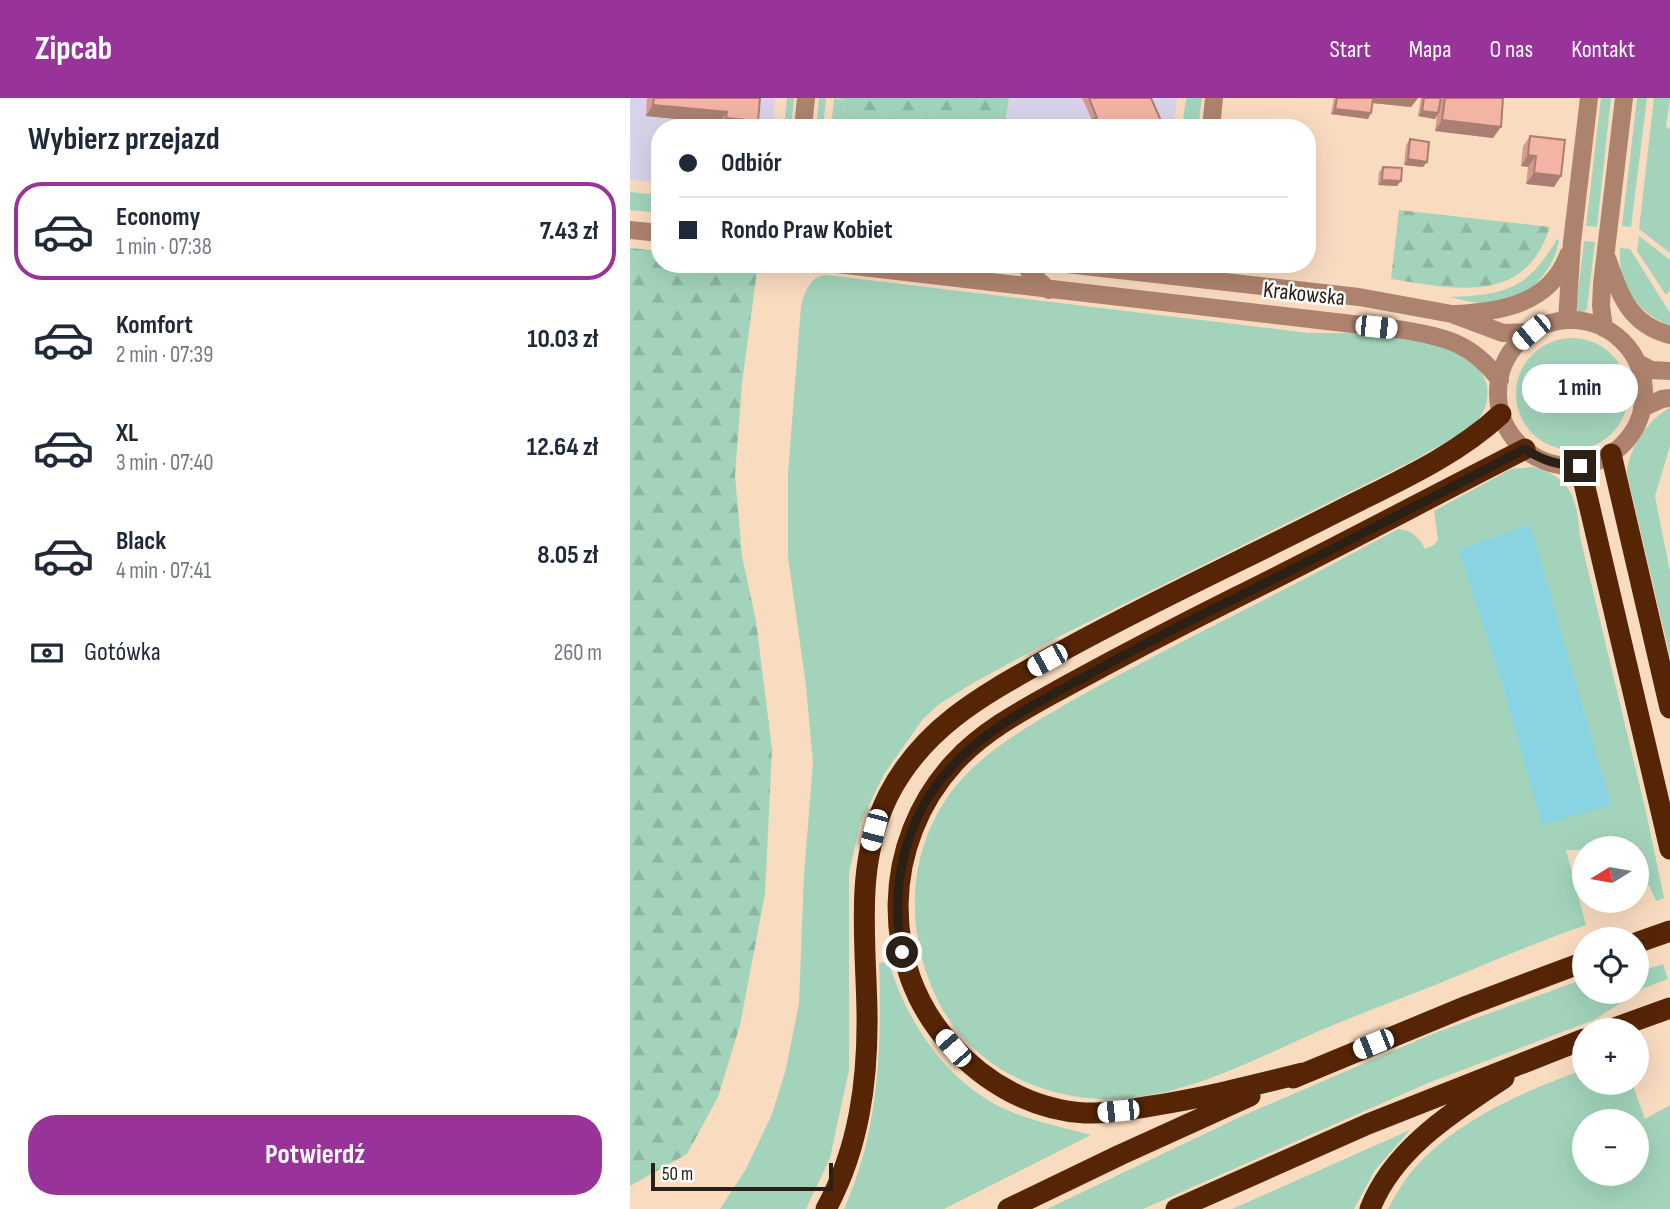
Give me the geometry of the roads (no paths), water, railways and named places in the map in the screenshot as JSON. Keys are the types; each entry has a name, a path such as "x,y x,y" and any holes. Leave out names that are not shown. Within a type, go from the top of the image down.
{"highway":[{"path":"826,1209 848,1161 863,1097 867,1015 863,902 869,848 880,813 894,786 923,746 953,716 992,691 1161,598 1397,482 1466,442 1501,414"},
{"path":"1303,1073 1197,1098 1101,1113 1053,1108 1021,1097 998,1085 965,1060 940,1033 908,974 900,942 897,913 901,870 912,829 929,795 948,770 982,737 1004,722 1165,633 1525,449"},
{"path":"1611,454 1670,708"},
{"path":"1580,466 1670,849"},
{"path":"1649,938 1670,931"},
{"path":"1008,1209 1303,1073 1572,967"},
{"path":"1642,1018 1670,1008"},
{"path":"1176,1209 1368,1124 1572,1043"},
{"path":"1370,1209 1389,1175 1430,1130 1535,1057"}],"street":[{"path":"804,119 806,98"},
{"path":"1212,119 1214,98"},
{"path":"1567,320 1572,242 1589,98"},
{"path":"1604,328 1601,306 1624,98"},
{"path":"630,230 651,232"},
{"path":"1452,314 1493,312 1517,305 1539,293 1564,265 1572,242"},
{"path":"1606,254 1619,295 1631,311 1646,324 1670,335"},
{"name":"Krakowska","path":"911,273 1404,330 1442,337 1473,351 1488,364 1500,380"},
{"path":"1032,273 1050,290"},
{"name":"Krakowska","path":"1146,273 1359,297 1452,314 1503,333 1531,332"},
{"path":"1638,363 1644,393 1636,426 1626,442 1596,462 1580,466 1550,462 1525,449 1511,433 1501,414 1500,380 1510,353 1531,332 1548,324 1580,320 1604,328 1618,337 1638,363 1651,370 1670,371"},
{"path":"1642,408 1670,398"}],"water":[{"path":"1530,525 1611,805 1542,825 1503,687 1459,550"}]}
